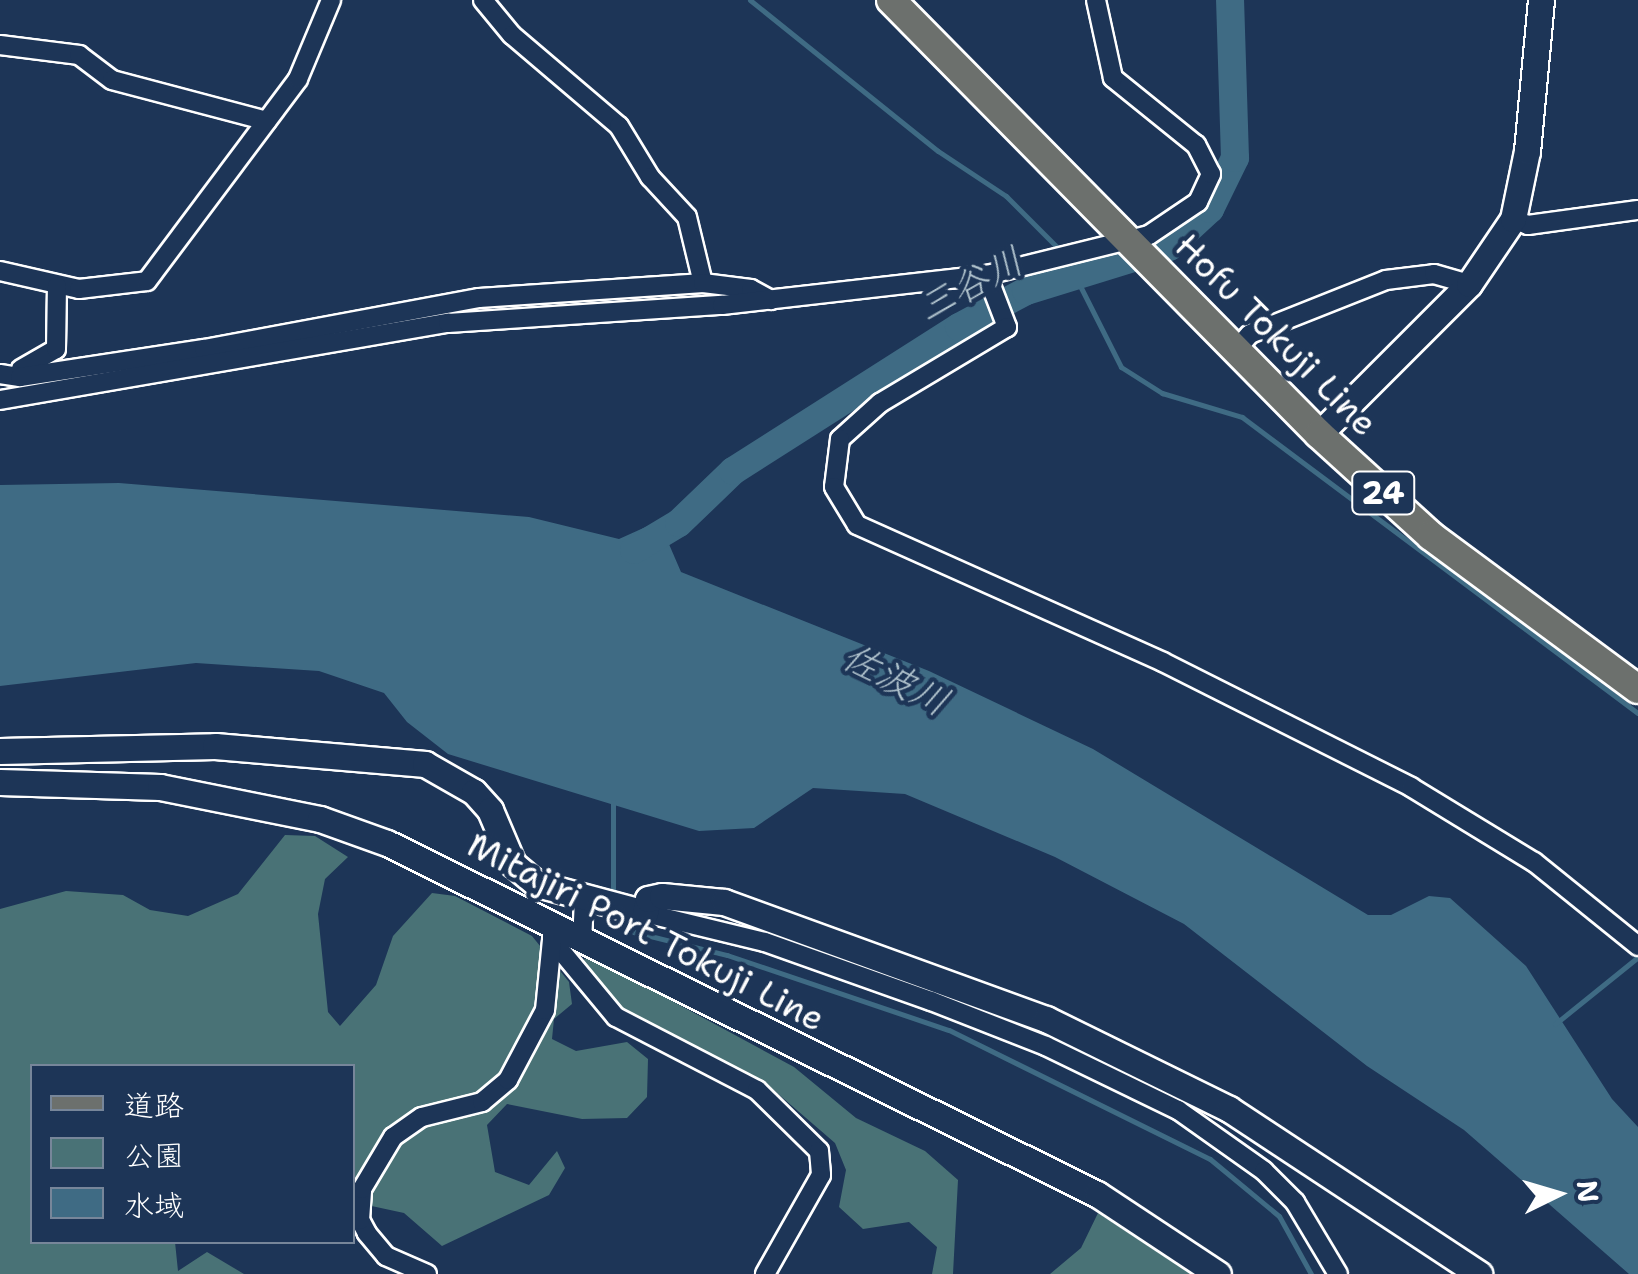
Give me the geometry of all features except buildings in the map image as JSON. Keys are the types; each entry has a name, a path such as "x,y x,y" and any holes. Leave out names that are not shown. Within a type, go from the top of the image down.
{"main road":[{"name":"Hofu Tokuji Line","path":"891,0 1319,434 1431,536 1638,689"},
{"path":"1319,434 1469,284 1513,219 1527,150 1541,0"},
{"path":"0,750 215,746 425,764 490,810 520,874 591,901 639,912 648,899 662,896 724,902 1046,1019 1228,1109 1333,1172 1479,1274"},
{"name":"Mitajiri Port Tokuji Line","path":"0,782 160,787 320,819 434,864 552,934 582,942 1097,1194 1218,1274"}],"street":[{"path":"0,270 58,286 147,281 298,79 331,0"},
{"path":"483,0 512,35 619,126 650,178 687,217 703,284"},
{"path":"0,400 448,323 989,284 1140,251 1160,230 1198,202 1211,174 1196,146 1113,78 1096,0"},
{"path":"0,44 79,55 112,80 267,121"},
{"path":"1513,219 1528,225 1638,210"},
{"path":"1236,350 1250,334 1386,280 1434,274 1469,284"},
{"path":"2,376 204,349 479,298 703,284 751,288 771,300"},
{"path":"989,284 1007,327 880,403 840,439 834,487 857,524 1163,662 1411,787 1534,862 1638,946"},
{"path":"2,376 56,349 58,286"},
{"path":"582,942 591,901"},
{"path":"639,912 765,942 931,1001 1046,1046 1178,1110 1264,1171 1294,1202 1338,1274"},
{"path":"427,1274 386,1256 367,1234 360,1220 362,1189 392,1136 422,1117 482,1102 508,1080 544,1010 552,934"},
{"path":"552,934 616,1017 757,1090 819,1151 821,1175 765,1274"}],"green space":[{"path":"285,835 315,836 348,857 325,879 318,914 328,1012 340,1026 376,985 393,936 432,893 455,896 532,936 569,982 572,1004 554,1019 552,1039 576,1051 627,1042 648,1059 647,1097 627,1118 582,1119 507,1104 487,1125 495,1172 529,1185 557,1151 565,1168 549,1195 442,1246 404,1213 355,1202 355,1064 30,1064 30,1244 175,1244 178,1271 207,1252 244,1274 0,1274 0,909 66,891 123,895 150,910 188,916 238,894"},
{"path":"589,956 794,1067 856,1118 925,1151 958,1180 953,1274 932,1274 937,1247 909,1222 863,1229 839,1207 846,1170 835,1143 762,1080 638,1022 577,965"},
{"path":"1098,1213 1191,1274 1050,1274 1081,1248"}],"water":[{"name":"佐波川","path":"119,483 529,517 619,539 659,521 681,572 929,671 1093,749 1368,915 1391,915 1429,896 1450,898 1526,966 1612,1099 1638,1127 1638,1274 1629,1274 1464,1130 1367,1066 1184,924 1055,857 905,794 813,788 754,828 699,831 448,754 407,722 384,693 319,671 196,663 0,686 0,485"}],"waterway":[{"path":"750,0 938,151 1006,196 1061,251"},
{"name":"三谷川","path":"634,550 679,523 733,471 959,327 1026,291 1169,247 1210,209 1235,158 1230,0"},
{"path":"1067,260 1121,367 1162,393 1242,417 1638,713"},
{"path":"613,802 613,895"},
{"path":"616,916 634,932 727,955 949,1030 1210,1159 1279,1216 1311,1274"},
{"path":"1555,1024 1638,957"}]}
